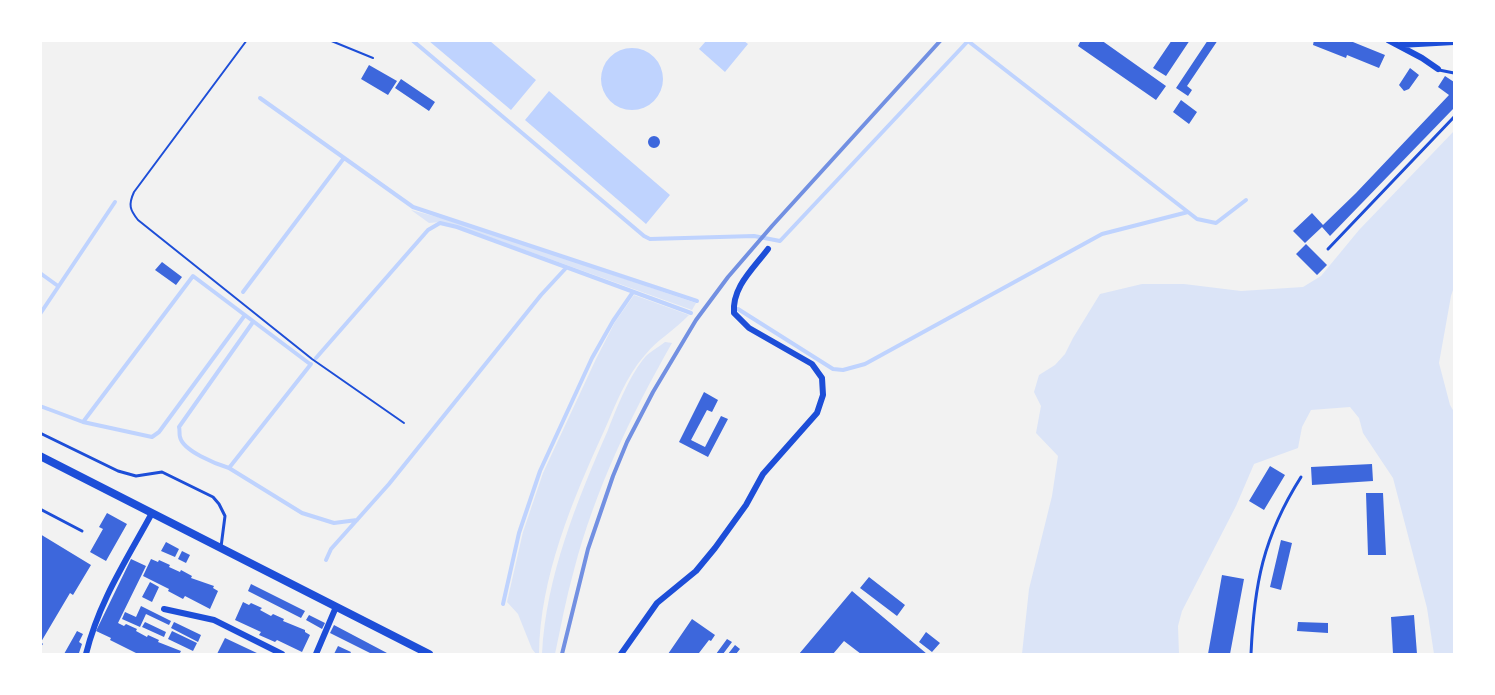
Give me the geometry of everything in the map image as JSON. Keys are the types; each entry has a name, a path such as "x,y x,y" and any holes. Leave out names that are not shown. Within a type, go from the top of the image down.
{"street":[{"path":"1388,40 1438,69"},
{"path":"1399,45 1455,42"},
{"path":"621,654 657,603 696,571 715,548 746,505 763,474 817,413 823,395 822,378 812,364 749,328 734,313 733,301 739,287 768,249"},
{"path":"40,456 429,654"},
{"path":"86,654 93,627 104,600 152,513"},
{"path":"316,654 336,607"},
{"path":"164,609 214,620 282,654"}],"lane":[{"path":"1438,69 1455,73"},
{"path":"1328,249 1455,117"},
{"path":"40,433 118,471 136,476 162,472 213,497 225,516 221,548"},
{"path":"1251,654 1256,600 1266,548 1280,513 1301,477"},
{"path":"40,509 82,531"}],"path":[{"path":"247,40 134,192 129,202 130,210 138,220 312,359 404,423"},
{"path":"329,40 373,58"}],"shaded area":[{"path":"1454,131 1454,287 1439,363 1454,412 1454,654 1434,654 1427,608 1393,478 1363,433 1359,418 1350,407 1311,410 1302,427 1298,448 1254,464 1236,506 1182,611 1178,626 1179,654 1022,654 1029,589 1052,496 1058,456 1036,433 1041,406 1034,392 1039,375 1055,365 1065,354 1100,294 1142,284 1184,284 1241,291 1303,287 1321,276 1359,230"},
{"path":"411,210 460,223 696,303 692,310 458,226 440,222 429,223"},
{"path":"634,295 689,315 655,344 638,363 617,402 580,485 560,540 545,597 539,654 536,654 518,614 507,602 523,532 543,473 596,359 615,322"},
{"path":"665,342 672,343 629,425 592,511 571,580 555,654 542,654 556,568 585,484 629,381 646,356"}],"water":[{"path":"429,41 490,41 536,80 511,110"},
{"path":"706,41 744,41 748,44 725,72 699,49"},
{"path":"626,48 638,48 654,57 661,67 663,79 661,91 654,101 638,110 626,110 615,105 606,96 601,85 601,73 606,62 615,53"},
{"path":"549,91 670,195 646,224 525,120"}],"building":[{"path":"1081,40 1101,40 1166,86 1156,100 1078,46"},
{"path":"1172,40 1190,40 1166,76 1153,68"},
{"path":"1208,40 1218,40 1187,86 1192,90 1188,96 1176,88"},
{"path":"1314,40 1348,40 1385,55 1379,68 1313,45"},
{"path":"369,65 397,81 388,95 361,79"},
{"path":"1410,68 1419,75 1409,89 1404,91 1399,85"},
{"path":"1445,76 1454,82 1454,108 1330,236 1322,227 1305,243 1293,231 1312,213 1323,225 1356,193 1449,95 1438,87"},
{"path":"401,79 435,102 429,111 395,88"},
{"path":"1181,100 1197,112 1189,124 1173,112"},
{"path":"654,136 660,142 654,148 648,142"},
{"path":"1306,244 1327,265 1317,275 1296,254"},
{"path":"162,262 182,277 176,285 155,270"},
{"path":"704,392 718,400 712,412 707,410 691,440 705,447 721,416 728,419 708,457 679,442"},
{"path":"1372,464 1373,481 1312,485 1311,467"},
{"path":"1270,466 1285,475 1264,510 1249,501"},
{"path":"1366,493 1383,493 1386,555 1368,555"},
{"path":"107,513 127,524 106,561 90,552 103,529 99,527"},
{"path":"40,534 91,565 73,595 70,593 41,642 43,644 40,648"},
{"path":"1281,540 1292,543 1281,590 1270,587"},
{"path":"166,542 179,549 175,557 161,551"},
{"path":"182,551 190,555 186,563 178,559"},
{"path":"131,559 146,566 118,623 137,629 136,631 147,637 148,635 159,640 158,642 181,651 180,653 183,654 135,654 96,631"},
{"path":"151,559 158,562 159,560 170,565 169,567 192,576 191,578 214,586 213,588 218,591 210,609 185,596 183,599 143,576"},
{"path":"1222,575 1244,579 1230,654 1208,654"},
{"path":"869,577 905,605 897,616 860,588"},
{"path":"150,582 159,587 152,602 142,597"},
{"path":"251,584 305,611 301,618 248,591"},
{"path":"852,591 927,654 861,654 844,641 833,654 799,654"},
{"path":"243,602 249,605 251,603 262,608 260,610 271,616 273,614 305,630 310,635 302,652 277,640 275,642 259,635 261,632 235,620"},
{"path":"141,606 171,621 169,625 146,614 140,627 122,619 125,612 136,617"},
{"path":"309,615 325,623 322,629 306,620"},
{"path":"1414,615 1417,654 1393,654 1391,617"},
{"path":"692,619 715,635 711,641 709,640 699,653 702,654 668,654"},
{"path":"145,622 166,632 164,637 142,627"},
{"path":"174,622 201,635 198,642 171,628"},
{"path":"1298,622 1328,623 1328,633 1297,631"},
{"path":"334,625 387,653 372,654 330,633"},
{"path":"77,631 83,634 79,642 82,644 79,653 64,654"},
{"path":"172,631 197,643 193,651 168,639"},
{"path":"926,632 940,643 932,652 919,642"},
{"path":"225,638 259,654 217,654"},
{"path":"727,639 732,642 723,654 716,654"},
{"path":"735,645 740,649 736,654 728,654"},
{"path":"338,646 351,652 350,654 334,654"}],"waterway":[{"path":"412,40 650,239 754,236 780,241 968,41 1197,219 1216,223 1246,200"},
{"path":"260,98 413,207 697,301"},
{"path":"243,292 344,158"},
{"path":"40,314 115,202"},
{"path":"738,309 833,369 843,370 865,364 1102,234 1188,212"},
{"path":"316,358 428,230 440,223 457,227 691,313"},
{"path":"326,560 331,549 389,484 541,295 566,268"},
{"path":"40,273 58,286"},
{"path":"83,422 193,276 310,364"},
{"path":"503,604 519,533 540,471 592,358 633,292"},
{"path":"40,406 83,422 152,437 159,432 245,315"},
{"path":"253,322 179,427 182,442 193,452 229,468 302,513 334,523 357,520"},
{"path":"229,468 311,364"}],"railway":[{"path":"562,654 588,549 613,476 627,442 653,392 696,320 728,277 772,226 941,40"}]}
